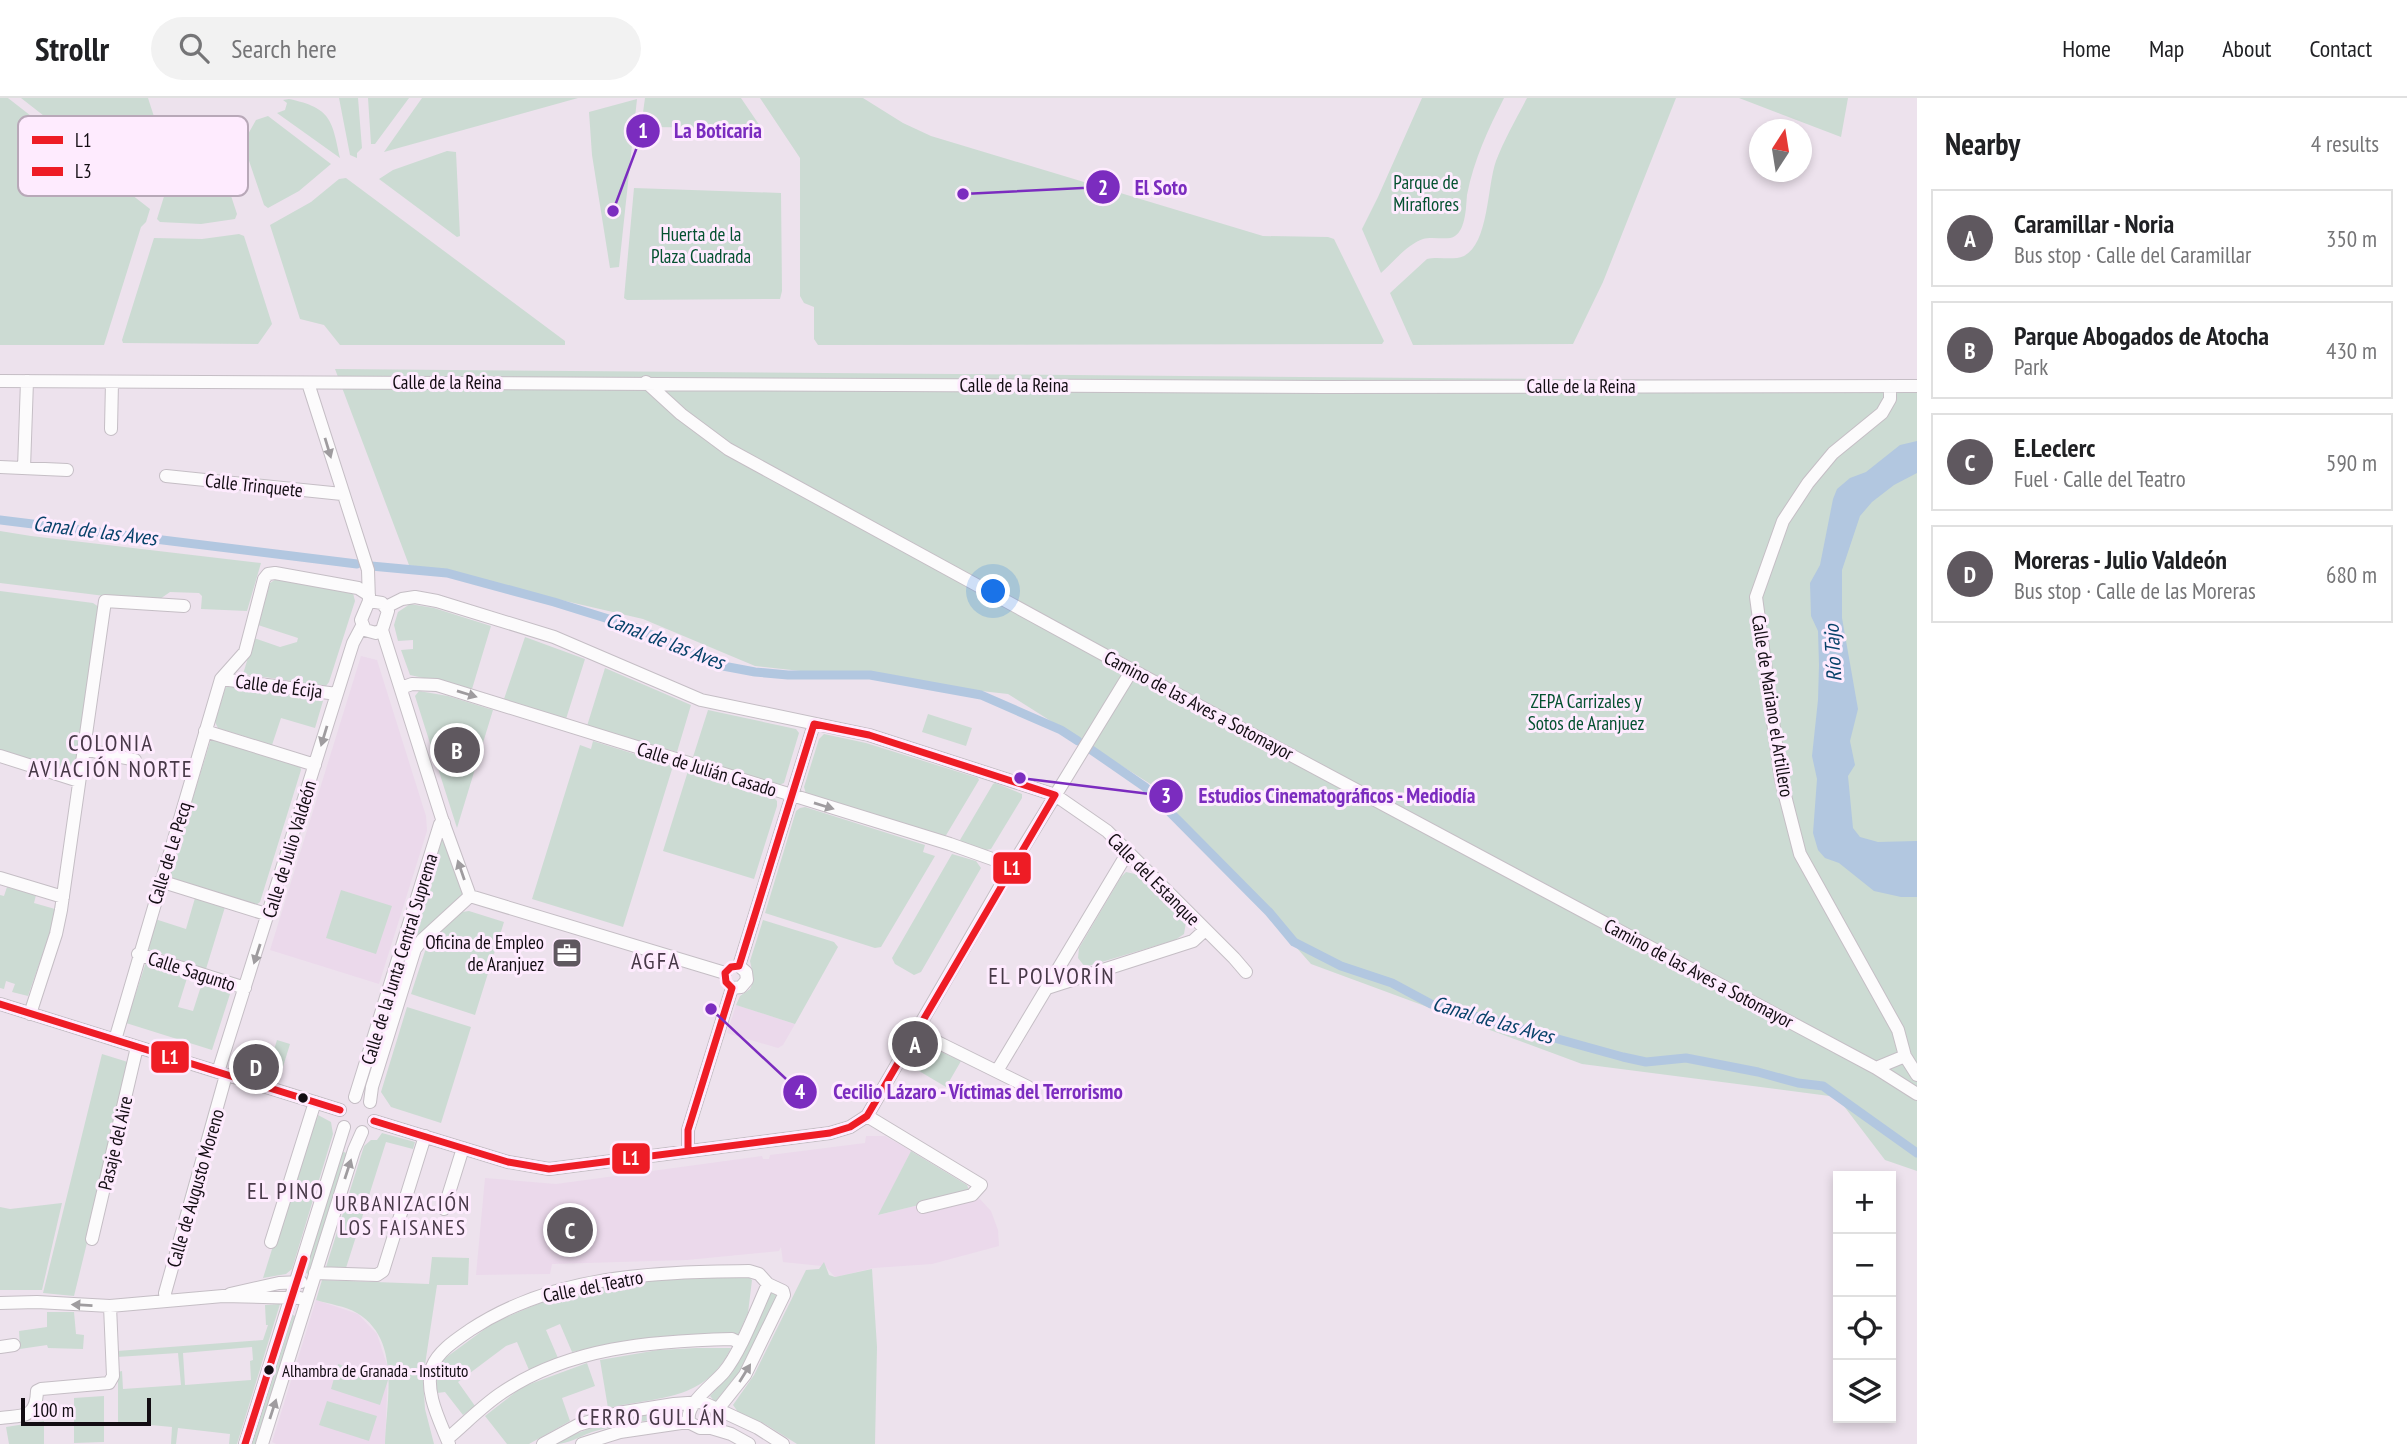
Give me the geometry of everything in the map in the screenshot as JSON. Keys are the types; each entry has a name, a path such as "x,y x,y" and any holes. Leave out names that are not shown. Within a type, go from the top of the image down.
{"street":[{"name":"Calle de la Reina","path":"0,381 1312,387 1917,386"},
{"path":"24,468 27,381"},
{"path":"111,429 112,382"},
{"name":"Camino de las Aves a Sotomayor","path":"646,382 681,414 728,449 1132,670 1876,1068 1917,1094"},
{"path":"308,383 368,570 369,598 361,620 362,626 370,632 382,630 387,617 386,607 369,598"},
{"name":"Calle de Mariano el Artillero","path":"1890,386 1890,398 1882,413 1833,453 1808,483 1783,521 1756,597 1781,780 1800,854 1898,1030 1905,1056 1917,1075"},
{"path":"0,467 67,470"},
{"name":"Calle Trinquete","path":"166,476 342,494"},
{"name":"Calle de Le Pecq","path":"114,1040 221,679 245,652 264,579 268,574 275,573 358,588 369,598"},
{"name":"Calle del Estanque","path":"386,607 402,599 415,597 436,601 554,637 701,700 869,735 1055,795 1107,831 1245,972"},
{"path":"30,1014 56,934 63,897 105,601 184,606"},
{"name":"Calle de Julio Valdeón","path":"222,1073 337,694 353,643 362,626"},
{"name":"Calle de la Junta Central Suprema","path":"370,1102 372,1087 415,949 470,896 382,630"},
{"path":"374,1121 508,1162 549,1169 830,1133 850,1127 867,1116 1012,866 1132,670"},
{"name":"Calle de Écija","path":"221,679 337,694"},
{"name":"Calle de Julián Casado","path":"401,688 412,684 437,685 950,844 1012,866"},
{"path":"739,966 814,724"},
{"path":"205,731 315,765"},
{"path":"83,749 135,760 136,766"},
{"path":"0,756 79,781"},
{"name":"Calle de la Junta Central Suprema","path":"355,1097 436,836 440,824 444,823"},
{"path":"997,1071 1128,852"},
{"path":"0,878 63,897"},
{"path":"160,881 269,915"},
{"path":"470,896 725,973"},
{"path":"1047,988 1193,941 1205,930"},
{"name":"Calle Sagunto","path":"138,954 246,988"},
{"path":"1065,958 1082,977"},
{"path":"725,973 731,967 739,966 746,972 747,981 741,987 732,988"},
{"path":"725,973 726,982 732,988"},
{"path":"688,1151 688,1130 732,988"},
{"path":"1,1008 30,1014 340,1110"},
{"path":"917,1032 1028,1087"},
{"name":"Pasaje del Aire","path":"92,1239 137,1047"},
{"path":"1876,1068 1905,1056"},
{"name":"Calle de Augusto Moreno","path":"166,1301 222,1073"},
{"path":"355,1097 370,1102 375,1111 374,1121 369,1128 362,1132 352,1132 344,1127 339,1116 345,1101 355,1097"},
{"path":"271,1242 315,1102"},
{"path":"867,1116 981,1185 972,1195 923,1207"},
{"path":"246,1444 344,1127"},
{"path":"262,1444 354,1150 362,1132"},
{"path":"223,1296 245,1289 296,1281 377,1275 383,1271 425,1136"},
{"path":"444,1209 463,1148"},
{"name":"Calle del Teatro","path":"448,1441 439,1423 435,1405 431,1376 433,1365 449,1345 489,1317 557,1289 637,1275 749,1271 759,1275 768,1284"},
{"path":"690,1423 688,1412 726,1369 768,1284 784,1295 745,1375 718,1409 718,1420 711,1428"},
{"path":"0,1303 110,1306 223,1296 292,1297 307,1300"},
{"path":"0,1418 31,1413 37,1391 41,1389 109,1383 113,1376 110,1306"},
{"path":"448,1441 501,1393 542,1372 589,1354 665,1342 732,1339 740,1343"},
{"path":"0,1347 14,1345"},
{"path":"542,1444 578,1425 618,1413 695,1402 708,1403 783,1444"},
{"path":"582,1444 620,1432 690,1423 700,1428 731,1434 749,1444"}],"shaded area":[{"path":"361,656 377,660 426,816 427,831 379,984 270,950"},
{"path":"736,1005 795,1024 783,1045 778,1048 727,1033"},
{"path":"866,1136 885,1136 911,1151 879,1215 919,1205 979,1198 991,1211 998,1230 999,1246 932,1264 874,1268 835,1277 823,1264 783,1262 781,1247 779,1251 687,1260 552,1264 550,1274 476,1275 485,1178 556,1184 762,1156 763,1159 769,1159 770,1155 865,1143"},
{"path":"316,1300 358,1314 377,1334 388,1368 385,1444 272,1442"}],"green space":[{"path":"0,98 8,98 31,116 18,116 18,196 133,196 150,209 146,222 141,227 104,345 0,345"},
{"path":"21,98 148,98 154,116 44,116"},
{"path":"339,98 358,98 362,148 357,153 357,158 350,155"},
{"path":"368,98 409,98 375,144 371,144"},
{"path":"422,98 578,98 384,152"},
{"path":"645,98 741,98 760,126 641,127"},
{"path":"760,98 863,98 903,123 931,136 1263,236 1334,239 1384,341 1382,344 818,345 814,339 814,307 804,303 800,296 800,158"},
{"name":"Parque de Miraflores","path":"1422,98 1504,98 1478,157 1459,233 1452,237 1417,241 1381,273 1362,229"},
{"path":"1527,98 1676,98 1603,282 1573,344 1413,345 1390,293 1427,259 1464,256 1472,249 1483,227 1496,161"},
{"path":"1739,98 1848,98 1841,137 1812,126 1812,119 1794,119"},
{"path":"289,99 314,107 328,118 335,134 340,158 277,113 285,110 287,103 283,100"},
{"path":"637,99 619,267 610,268 592,155 589,112"},
{"path":"268,116 331,164 299,191 268,208 264,205 248,158 248,134 256,120"},
{"path":"447,151 456,152 460,236 457,237 379,179 393,170"},
{"path":"346,178 565,341 565,345 340,345 324,325 300,319 270,225 311,202 339,179"},
{"name":"Huerta de la Plaza Cuadrada","path":"634,188 781,193 780,299 624,298"},
{"path":"164,196 231,196 237,214 235,219 201,224 160,222 157,219"},
{"path":"239,234 244,236 272,324 258,344 123,343 154,238 202,239"},
{"name":"ZEPA Carrizales y Sotos de Aranjuez","path":"335,369 1917,382 1917,1171 1885,1160 1837,1097 1582,1064 1311,964 1152,785 1008,694 755,666 643,619 409,565"},
{"path":"0,531 261,563 247,611 201,609 202,596 199,593 170,592 160,599 105,596 0,583"},
{"path":"276,579 353,593 355,601 326,686 243,674 254,638 280,647 297,642 298,638 258,625 270,583"},
{"path":"0,591 93,603 99,607 75,774 0,752"},
{"path":"410,604 434,608 491,626 472,689 410,675 401,650 413,649 413,640 398,641 394,625 398,612"},
{"path":"525,637 585,659 566,719 504,699"},
{"path":"605,668 691,705 677,752 587,726"},
{"path":"228,685 320,697 323,701 315,728 281,718 272,745 218,728 215,722"},
{"path":"419,691 448,696 493,710 457,828 415,696"},
{"path":"708,710 796,729 799,733 784,783 779,785 694,759"},
{"path":"928,714 972,728 966,746 922,732"},
{"path":"824,734 866,743 979,780 945,837 806,794 804,787 819,739"},
{"path":"211,739 300,766 260,902 256,905 173,879 169,875"},
{"path":"593,741 673,766 623,927 532,899 580,745 591,749"},
{"path":"688,771 773,797 777,801 754,879 663,851"},
{"path":"995,783 1022,794 1022,798 991,849 962,843 960,840"},
{"path":"805,807 925,845 923,852 935,856 881,947 875,948 765,913 796,811"},
{"path":"443,837 465,895 422,935 398,993 393,991 438,840"},
{"path":"952,854 976,861 981,868 921,972 914,975 895,964 892,958"},
{"path":"1126,872 1139,875 1186,922 1184,934 1175,940 1085,967 1078,958 1079,948"},
{"path":"7,887 36,895 34,903 55,909 51,930 28,996 12,992 15,984 6,981 4,989 0,988 0,895 4,896"},
{"path":"341,890 392,906 376,954 326,938"},
{"path":"195,898 225,907 206,969 148,949 155,919 186,929"},
{"path":"469,911 504,922 475,1015 411,994 427,945 462,912"},
{"path":"763,920 834,942 838,947 795,1024 736,1005 754,980 750,961"},
{"path":"146,962 188,975 178,1007 193,1011 203,980 231,991 212,1050 126,1023"},
{"path":"407,1007 471,1027 441,1123 391,1107 381,1092"},
{"path":"277,1040 290,1044 282,1070 269,1065"},
{"path":"927,1047 961,1061 946,1087 909,1065 918,1051"},
{"path":"102,1054 131,1063 74,1296 43,1293"},
{"path":"318,1115 331,1122 333,1134 292,1269 286,1274 263,1278 313,1118 317,1119"},
{"path":"382,1133 415,1142 413,1149 386,1142 346,1268 326,1267 364,1146 371,1140 377,1140"},
{"path":"341,1151 349,1154 311,1275 303,1272"},
{"path":"911,1151 967,1185 969,1190 980,1194 978,1198 919,1205 878,1215"},
{"path":"62,1203 42,1290 0,1290 0,1207 10,1209"},
{"path":"432,1257 469,1258 468,1285 437,1285 423,1378 425,1409 434,1444 385,1444 388,1373 386,1355 380,1339 371,1325 357,1313 316,1300 322,1280 429,1284"},
{"path":"824,1262 829,1275 835,1277 872,1269 877,1347 875,1444 797,1444 765,1424 738,1412 733,1405 754,1375 806,1270 819,1269"},
{"path":"747,1276 752,1280 748,1313 738,1335 640,1339 572,1352 560,1324 546,1330 558,1358 529,1370 517,1342 506,1346 458,1382 475,1406 463,1415 445,1392 437,1393 436,1372 448,1356 493,1323 561,1294 638,1279"},
{"path":"769,1292 778,1293 743,1368 715,1402 710,1396 729,1375"},
{"path":"280,1304 237,1444 229,1444 230,1434 178,1428 176,1444 171,1444 172,1427 118,1422 118,1372 122,1371 123,1389 181,1385 178,1353 117,1357 117,1351 263,1340 268,1325 265,1305","holes":["252,1347 253,1360 250,1361 251,1380 185,1385 183,1353"]},
{"path":"47,1312 74,1312 76,1334 84,1335 83,1349 48,1348 47,1345 20,1349 19,1331 47,1327"},
{"path":"290,1313 298,1318 258,1444 250,1444"},
{"path":"731,1348 720,1366 694,1388 662,1398 608,1408 600,1360 658,1350"},
{"path":"587,1363 595,1386 562,1398 570,1421 529,1444 507,1444 485,1416 522,1387"},
{"path":"338,1364 388,1380 380,1405 331,1389"},
{"path":"104,1396 104,1442 74,1443 74,1398"},
{"path":"327,1401 377,1416 369,1441 319,1425"},
{"path":"665,1412 665,1418 610,1427 569,1442 555,1444 608,1423"},
{"path":"44,1421 44,1444 9,1444 6,1427"}],"water":[{"name":"Río Tajo","path":"1917,441 1917,473 1894,485 1872,502 1860,516 1842,570 1842,618 1858,709 1850,741 1855,765 1848,776 1853,828 1860,837 1878,842 1917,841 1917,897 1901,897 1874,891 1839,863 1825,858 1818,850 1813,833 1817,779 1812,756 1819,665 1818,631 1811,616 1810,583 1820,565 1837,489 1850,478 1866,472 1900,445"}],"waterway":[{"name":"Canal de las Aves","path":"0,520 357,564"},
{"name":"Canal de las Aves","path":"371,566 447,573 554,602 631,626 723,666 788,675 870,675 981,695 1061,730 1078,741"},
{"name":"Canal de las Aves","path":"1090,749 1145,787 1269,912 1294,942 1341,966 1392,983 1431,1004 1623,1057 1646,1062 1686,1058 1823,1086 1917,1153"}],"transit line":[{"name":"L1","path":"374,1121 508,1162 549,1169 830,1133 850,1127 867,1116 1055,795 869,735 814,724 739,966 731,967 725,973 726,982 732,988 688,1130 688,1151"},
{"name":"L1","path":"0,1004 340,1110"},
{"name":"L3","path":"245,1444 304,1259"}],"place":[{"name":"El Soto","path":"963,194"},
{"name":"La Boticaria","path":"613,211"},
{"name":"Parque Abogados de Atocha","path":"457,750"},
{"name":"Estudios Cinematográficos - Mediodía","path":"1020,778"},
{"name":"Oficina de Empleo de Aranjuez","path":"567,953"},
{"name":"Cecilio Lázaro - Víctimas del Terrorismo","path":"711,1009"},
{"name":"Caramillar - Noria","path":"915,1044"},
{"name":"Moreras - Julio Valdeón","path":"256,1067"},
{"name":"E.Leclerc","path":"570,1230"},
{"name":"Alhambra de Granada - Instituto","path":"269,1370"}],"district":[{"name":"COLONIA AVIACIÓN NORTE","path":"111,756"},
{"name":"AGFA","path":"656,961"},
{"name":"EL POLVORÍN","path":"1052,976"},
{"name":"EL PINO","path":"286,1191"},
{"name":"URBANIZACIÓN LOS FAISANES","path":"403,1216"},
{"name":"CERRO GULLÁN","path":"652,1417"}]}
